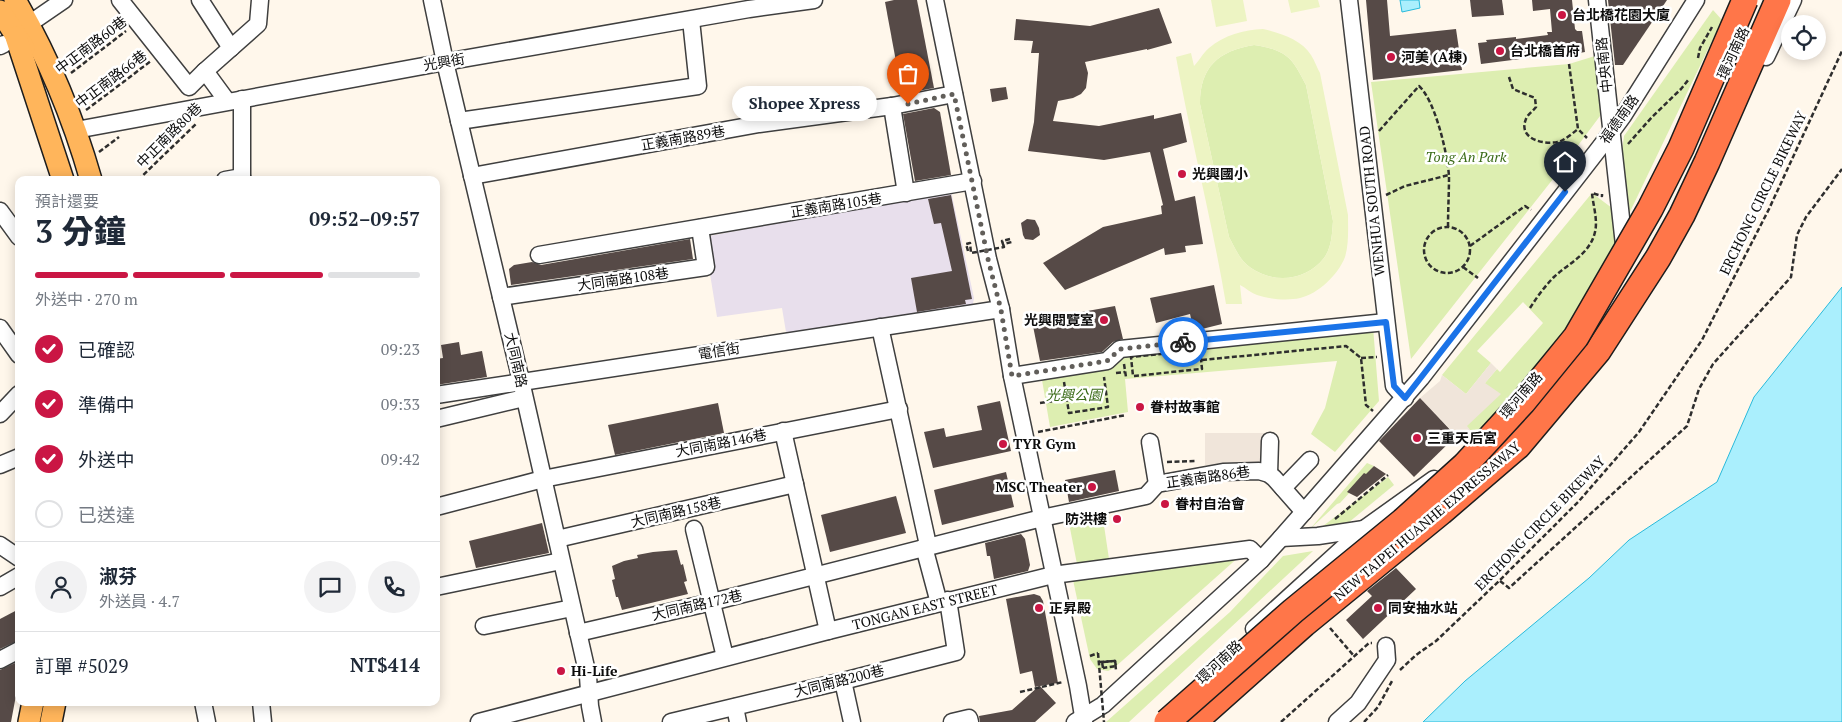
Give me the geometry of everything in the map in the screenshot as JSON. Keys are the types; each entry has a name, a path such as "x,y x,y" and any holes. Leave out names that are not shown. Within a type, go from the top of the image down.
{"highway":[{"name":"NEW TAIPEI HUANHE EXPRESSAWAY","path":"1167,722 1293,611 1403,521 1465,465 1524,402 1570,344 1615,272 1650,209 1681,148 1745,0"},
{"path":"1364,574 1411,524 1455,488 1506,441 1598,332 1662,225 1723,96 1765,0"},
{"name":"NEW TAIPEI HUANHE EXPRESSAWAY","path":"1194,722 1304,624 1441,512 1518,446 1598,351 1658,258 1682,215 1778,0"}],"main road":[{"path":"15,0 10,38 72,120"},
{"path":"0,11 63,176"},
{"path":"10,38 56,83 72,120 88,171"},
{"path":"29,722 32,706"},
{"path":"51,722 54,706"}],"street":[{"path":"10,38 64,0"},
{"path":"120,0 189,87 205,70 258,24 260,0"},
{"path":"200,0 231,48"},
{"name":"大同南路","path":"432,0 588,676 593,722"},
{"name":"光興街","path":"72,120 228,102 445,62 691,20 749,5 814,0"},
{"path":"935,0 1078,686 1081,720"},
{"name":"WENHUA SOUTH ROAD","path":"1350,0 1394,386 1405,398"},
{"name":"中央南路","path":"1597,0 1626,260"},
{"name":"福德南路","path":"1081,720 1103,705 1261,560 1405,398 1612,130 1696,0"},
{"name":"環河南路","path":"1154,722 1364,529 1474,451 1590,316 1662,203 1758,0"},
{"path":"1199,722 1288,641 1507,466 1546,428 1626,326 1660,272 1690,218 1793,0"},
{"path":"459,121 698,86 691,20"},
{"path":"205,70 228,102 241,176"},
{"name":"正義南路89巷","path":"472,176 759,124 892,106 954,94"},
{"path":"892,106 906,193"},
{"name":"正義南路105巷","path":"539,255 973,181"},
{"path":"0,211 15,232"},
{"name":"大同南路108巷","path":"501,297 706,267 700,228"},
{"name":"電信街","path":"440,394 1001,310"},
{"path":"1012,376 1107,361 1120,349 1386,322"},
{"path":"880,327 899,409 926,546 944,602"},
{"path":"0,328 15,349"},
{"path":"0,414 15,398"},
{"path":"440,419 524,398"},
{"name":"大同南路146巷","path":"440,506 543,479 899,409"},
{"path":"782,431 828,631"},
{"path":"1269,474 1270,441"},
{"path":"1150,442 1157,484"},
{"path":"0,465 15,459"},
{"path":"1283,488 1310,460"},
{"name":"正義南路86巷","path":"1042,518 1146,496 1157,484 1222,472 1259,471 1269,474 1304,512"},
{"name":"大同南路158巷","path":"557,539 795,484"},
{"name":"大同南路172巷","path":"578,633 712,602 1042,518"},
{"path":"694,529 725,658"},
{"path":"1281,538 1318,536 1364,529"},
{"path":"0,545 15,555"},
{"name":"TONGAN EAST STREET","path":"478,722 828,631 1054,575 1250,549 1261,560"},
{"path":"440,586 561,561"},
{"path":"0,587 15,578"},
{"name":"大同南路200巷","path":"671,722 736,714 843,681 956,652 944,602"},
{"path":"484,626 572,608"},
{"path":"1337,722 1358,703 1387,660 1386,646"},
{"path":"0,660 15,652"},
{"path":"843,681 852,722"},
{"path":"204,706 208,722"},
{"path":"261,706 263,722"},
{"path":"952,722 969,718 970,722"}],"path":[{"name":"中正南路60巷","path":"56,83 138,23"},
{"path":"1697,64 1700,48 1713,24"},
{"name":"ERCHONG CIRCLE BIKEWAY","path":"1397,674 1416,654 1450,629 1579,501 1639,432 1702,340 1769,209 1842,51"},
{"name":"中正南路66巷","path":"72,120 162,53"},
{"path":"1569,64 1578,130 1587,138"},
{"path":"1624,148 1681,89 1691,76"},
{"path":"1509,77 1513,89 1535,98 1536,107 1526,118 1524,127 1529,137 1538,142 1560,142 1578,130"},
{"path":"1379,131 1419,86 1436,115 1449,175 1448,227"},
{"name":"中正南路80巷","path":"142,176 183,138 228,102"},
{"path":"88,171 121,136"},
{"path":"1499,581 1510,588 1687,426 1699,389 1713,364 1791,277 1797,235 1803,223 1842,169"},
{"path":"1386,196 1405,186 1449,175"},
{"path":"1530,308 1554,277 1575,261 1593,238 1596,229 1592,193 1602,196 1604,187"},
{"path":"1470,246 1525,206 1531,210"},
{"path":"1448,227 1462,233 1470,246 1468,260 1457,271 1442,273 1435,270 1425,258 1424,243 1428,236 1433,231 1448,227"},
{"path":"969,252 1004,247 1003,244 1011,242"},
{"path":"964,244 970,243"},
{"path":"1463,267 1478,278"},
{"path":"1202,360 1346,346 1361,358 1366,405 1373,411"},
{"path":"1200,350 1202,360 1202,369 1133,376 1131,357 1200,350"},
{"path":"1125,368 1132,367"},
{"path":"1064,381 1069,413 1108,407 1104,375"},
{"path":"1040,403 1067,399"},
{"path":"1024,434 1126,415"},
{"path":"1170,462 1198,460"},
{"path":"1318,536 1351,504 1388,474"},
{"path":"1327,625 1354,656"},
{"path":"1281,722 1369,643"},
{"path":"1090,656 1098,653 1104,722"},
{"path":"1099,662 1107,661 1115,661 1116,666 1103,668 1102,662 1115,661 1116,670"},
{"path":"1364,722 1378,707 1394,678"},
{"path":"1020,692 1062,684 1064,681"}],"shaded area":[{"path":"951,191 974,298 972,309 787,338 782,308 717,317 704,237"},
{"path":"1491,363 1497,369 1485,383 1501,394 1467,426 1476,437 1466,445 1420,398 1440,381 1442,375 1466,394"},
{"path":"1205,433 1265,433 1266,464 1205,465"}],"green space":[{"path":"1211,0 1243,0 1247,21 1216,27"},
{"path":"1288,0 1318,0 1320,7 1291,13"},
{"path":"1713,10 1722,20 1627,218 1622,151 1624,136"},
{"path":"1263,29 1283,35 1302,45 1311,55 1320,73 1348,215 1347,247 1345,257 1338,270 1327,283 1307,296 1289,299 1272,298 1255,294 1240,285 1242,304 1226,304 1176,57 1191,53 1194,66 1215,43 1234,34","holes":["1254,45 1274,49 1287,56 1306,85 1333,221 1330,245 1324,258 1308,272 1289,278 1270,276 1251,268 1241,258 1229,237 1200,104 1203,80 1214,63 1221,57 1241,48"]},
{"path":"1254,45 1274,49 1287,56 1306,85 1333,221 1330,245 1324,258 1308,272 1289,278 1270,276 1251,268 1241,258 1229,237 1200,104 1203,80 1214,63 1230,52"},
{"name":"Tong An Park","path":"1595,56 1602,92 1600,116 1553,179 1411,359 1371,82 1569,64"},
{"path":"1592,193 1616,211 1621,257 1508,407 1476,437 1466,426 1485,383 1497,369 1500,372 1543,323 1523,302 1477,351 1491,363 1466,394 1442,375"},
{"name":"光興公園","path":"1373,327 1379,401 1335,452 1311,434 1325,408 1337,361 1125,379 1128,412 1050,427 1041,374 1122,352"},
{"path":"1367,463 1374,466 1340,503 1310,529"},
{"path":"1388,477 1394,485 1348,523 1323,526"},
{"path":"1102,512 1109,559 1077,564 1068,518"},
{"path":"1313,551 1129,722 1106,722 1230,612 1283,556"},
{"path":"1241,555 1114,668 1108,671 1097,669 1090,659 1073,580"}],"water":[{"path":"1400,0 1419,0 1420,8 1402,12"},
{"path":"1842,287 1842,722 1423,722 1465,681 1589,578 1629,540 1717,482 1754,397"}],"building":[{"path":"917,0 934,88 902,94 885,2"},
{"path":"1366,0 1387,0 1390,36 1456,29 1462,70 1373,80"},
{"path":"1470,0 1502,0 1504,15 1472,17"},
{"path":"1532,0 1572,0 1575,29 1582,31 1585,52 1481,64 1478,43 1487,42 1486,40 1548,35 1547,32 1552,32 1550,9 1533,11"},
{"path":"1608,0 1667,0 1623,65 1615,65"},
{"path":"1159,8 1172,43 1147,50 1085,62 1088,73 1086,88 1081,94 1073,98 1058,101 1053,121 1099,126 1154,115 1154,119 1181,113 1187,142 1163,149 1175,201 1195,196 1203,244 1185,246 1186,252 1165,255 1164,248 1065,290 1043,263 1103,227 1162,214 1161,206 1163,205 1150,152 1104,160 1028,151 1034,122 1039,53 1031,53 1033,41 1014,40 1016,19 1090,26"},
{"path":"1006,87 1008,99 992,102 990,89"},
{"path":"934,108 940,112 951,175 915,181 903,114"},
{"path":"951,195 972,299 965,300 966,304 917,312 911,278 952,271 941,223 934,224 928,199"},
{"path":"1027,219 1035,220 1039,228 1040,235 1033,240 1025,239 1023,235 1021,223"},
{"path":"690,239 693,259 511,285 509,269 514,265 532,262 541,265"},
{"path":"1214,285 1222,324 1194,331 1190,314 1156,323 1150,298"},
{"path":"1115,306 1123,339 1113,342 1102,352 1040,361 1032,321"},
{"path":"459,342 461,355 482,351 487,377 440,384 440,358 443,358 441,345"},
{"name":"三重天后宮","path":"1420,398 1456,436 1414,477 1379,441"},
{"path":"1000,401 1011,451 933,468 924,432 944,428 946,437 982,430 977,406"},
{"path":"718,403 724,433 615,455 608,425"},
{"path":"1374,466 1386,474 1357,497 1347,492 1364,473 1366,474"},
{"name":"MSC Theater","path":"1115,470 1119,491 1069,502 1065,480"},
{"path":"1006,472 1014,507 942,525 934,490"},
{"path":"896,496 906,533 830,552 821,515"},
{"path":"542,523 549,553 476,568 469,541"},
{"path":"1021,534 1025,539 1030,565 1028,571 994,579 990,556 987,556 985,543"},
{"path":"677,550 681,565 683,564 687,581 684,582 688,594 622,610 618,597 616,597 612,580 615,579 612,566 638,558 637,555"},
{"name":"同安抽水站","path":"1396,568 1416,589 1363,639 1346,620 1372,596 1367,591"},
{"path":"1034,594 1040,596 1043,601 1058,683 1040,686 1056,703 1035,722 980,722 979,716 1012,710 1039,686 1035,687 1032,671 1020,674 1006,599"},
{"path":"15,611 15,642 0,649 0,619"},
{"path":"15,663 15,700 11,722 0,722 0,670"}],"way so far":[{"path":"908,104 954,94 988,259 1001,310 1012,376 1107,361 1120,349 1183,342"}],"place":[{"name":"台北橋花園大廈","path":"1562,15"},
{"name":"台北橋首府","path":"1500,51"},
{"name":"河美 (A棟)","path":"1391,57"},
{"name":"Shopee Xpress","path":"908,104"},
{"name":"光興國小","path":"1182,174"},
{"name":"光興閱覽室","path":"1104,320"},
{"name":"眷村故事館","path":"1140,407"},
{"name":"三重天后宮","path":"1417,438"},
{"name":"TYR Gym","path":"1003,444"},
{"name":"MSC Theater","path":"1092,487"},
{"name":"眷村自治會","path":"1165,504"},
{"name":"防洪樓","path":"1117,519"},
{"name":"正昇殿","path":"1039,608"},
{"name":"同安抽水站","path":"1378,608"},
{"name":"Hi-Life","path":"561,671"}],"route":[{"path":"1183,342 1386,322 1394,386 1405,398 1565,192"}]}
